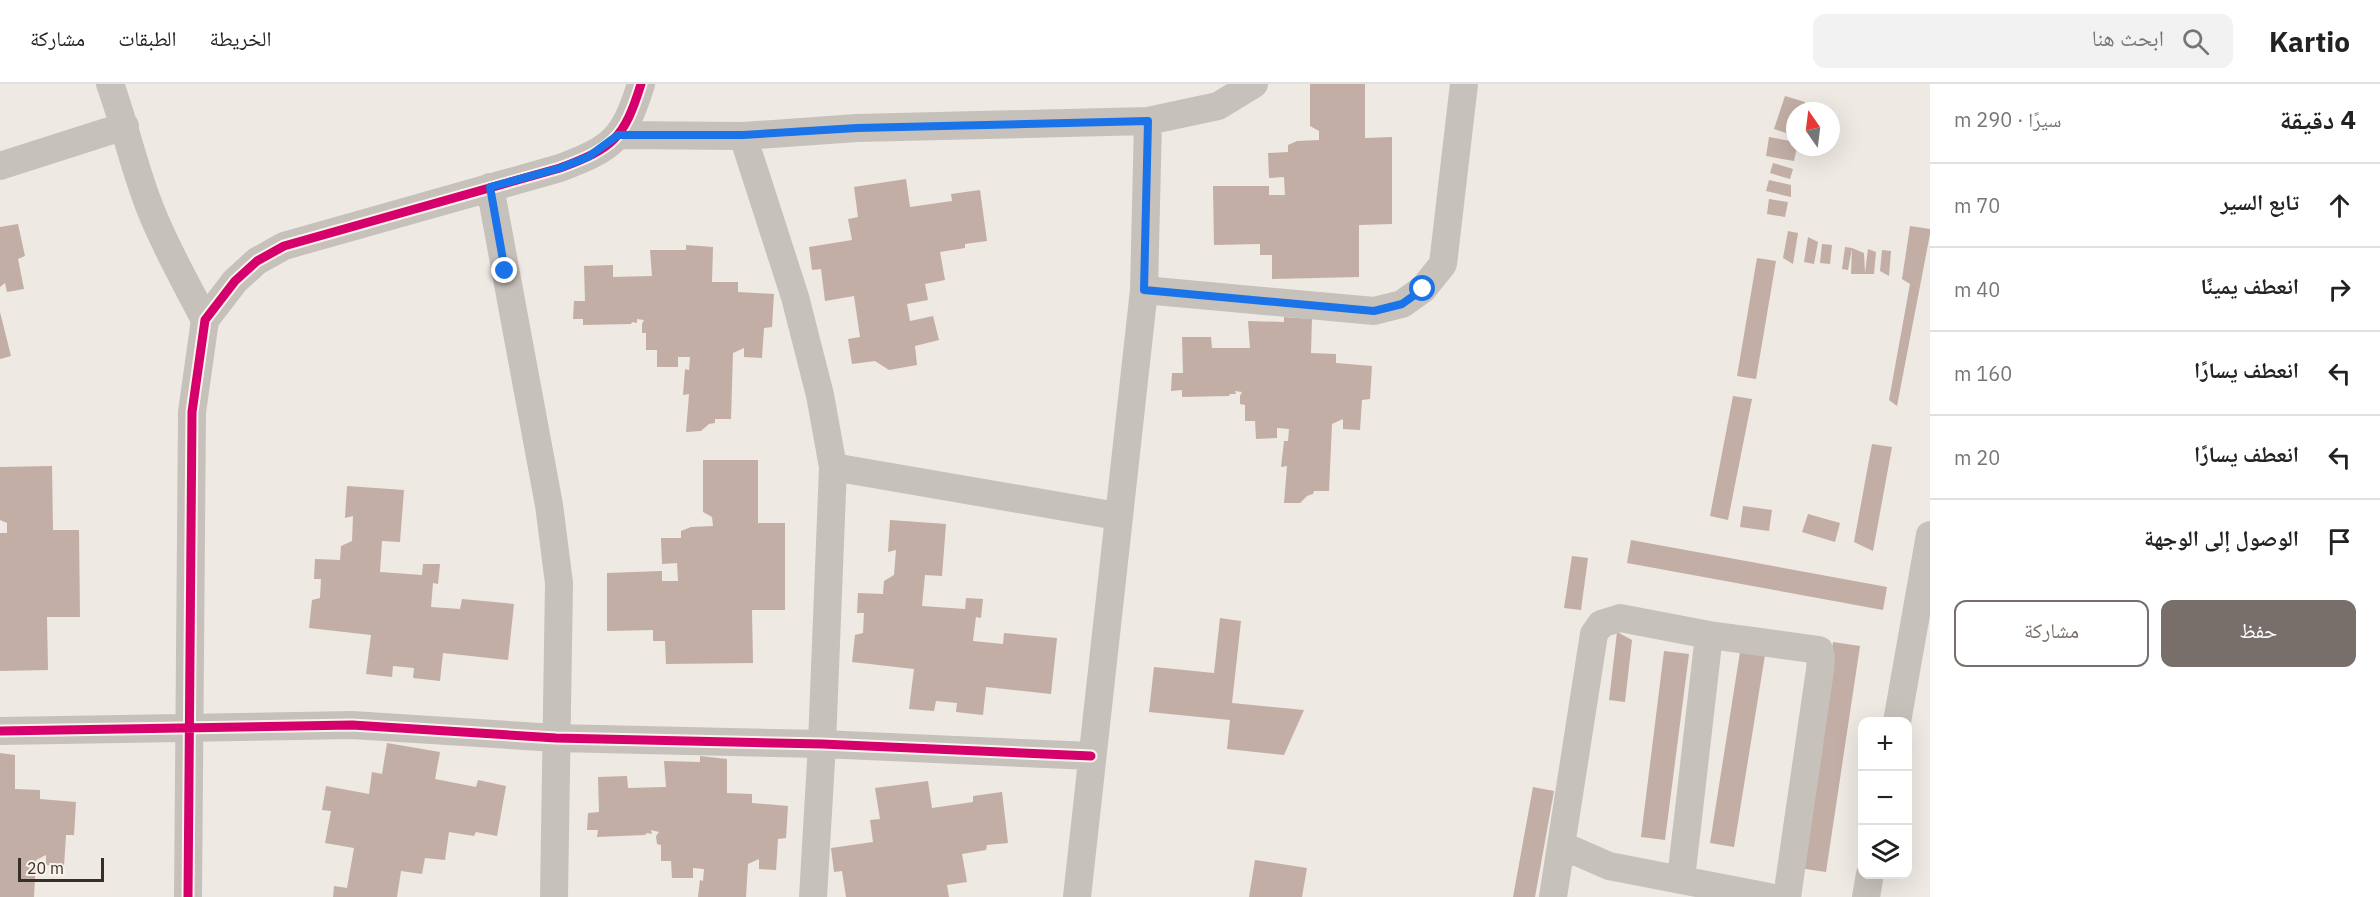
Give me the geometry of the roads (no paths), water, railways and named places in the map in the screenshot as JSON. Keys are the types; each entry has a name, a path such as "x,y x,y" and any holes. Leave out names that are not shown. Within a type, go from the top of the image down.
{"street":[{"path":"110,84 149,206 166,247 205,320"},
{"path":"188,897 192,412 205,320 235,281 257,261 284,246 560,168 588,157 618,135 631,117 641,84"},
{"path":"618,135 743,135 857,128 1148,121 1218,105 1254,84"},
{"path":"1144,290 1374,311 1402,304 1423,289 1443,264 1464,84"},
{"path":"1077,897 1117,516 1144,290 1148,121"},
{"path":"0,166 125,126"},
{"path":"743,135 795,297 820,395 833,467 822,744 813,897"},
{"path":"490,187 549,505 558,572 554,897"},
{"path":"833,467 1117,516"},
{"path":"1898,717 1930,535"},
{"path":"1553,897 1594,634 1601,624 1620,618 1709,635 1819,650 1820,670 1787,897"},
{"path":"1681,879 1709,635"},
{"path":"0,731 352,725 556,738 822,744 1091,756"},
{"path":"1561,845 1609,866 1769,897"},
{"path":"1866,897 1869,879"}]}
